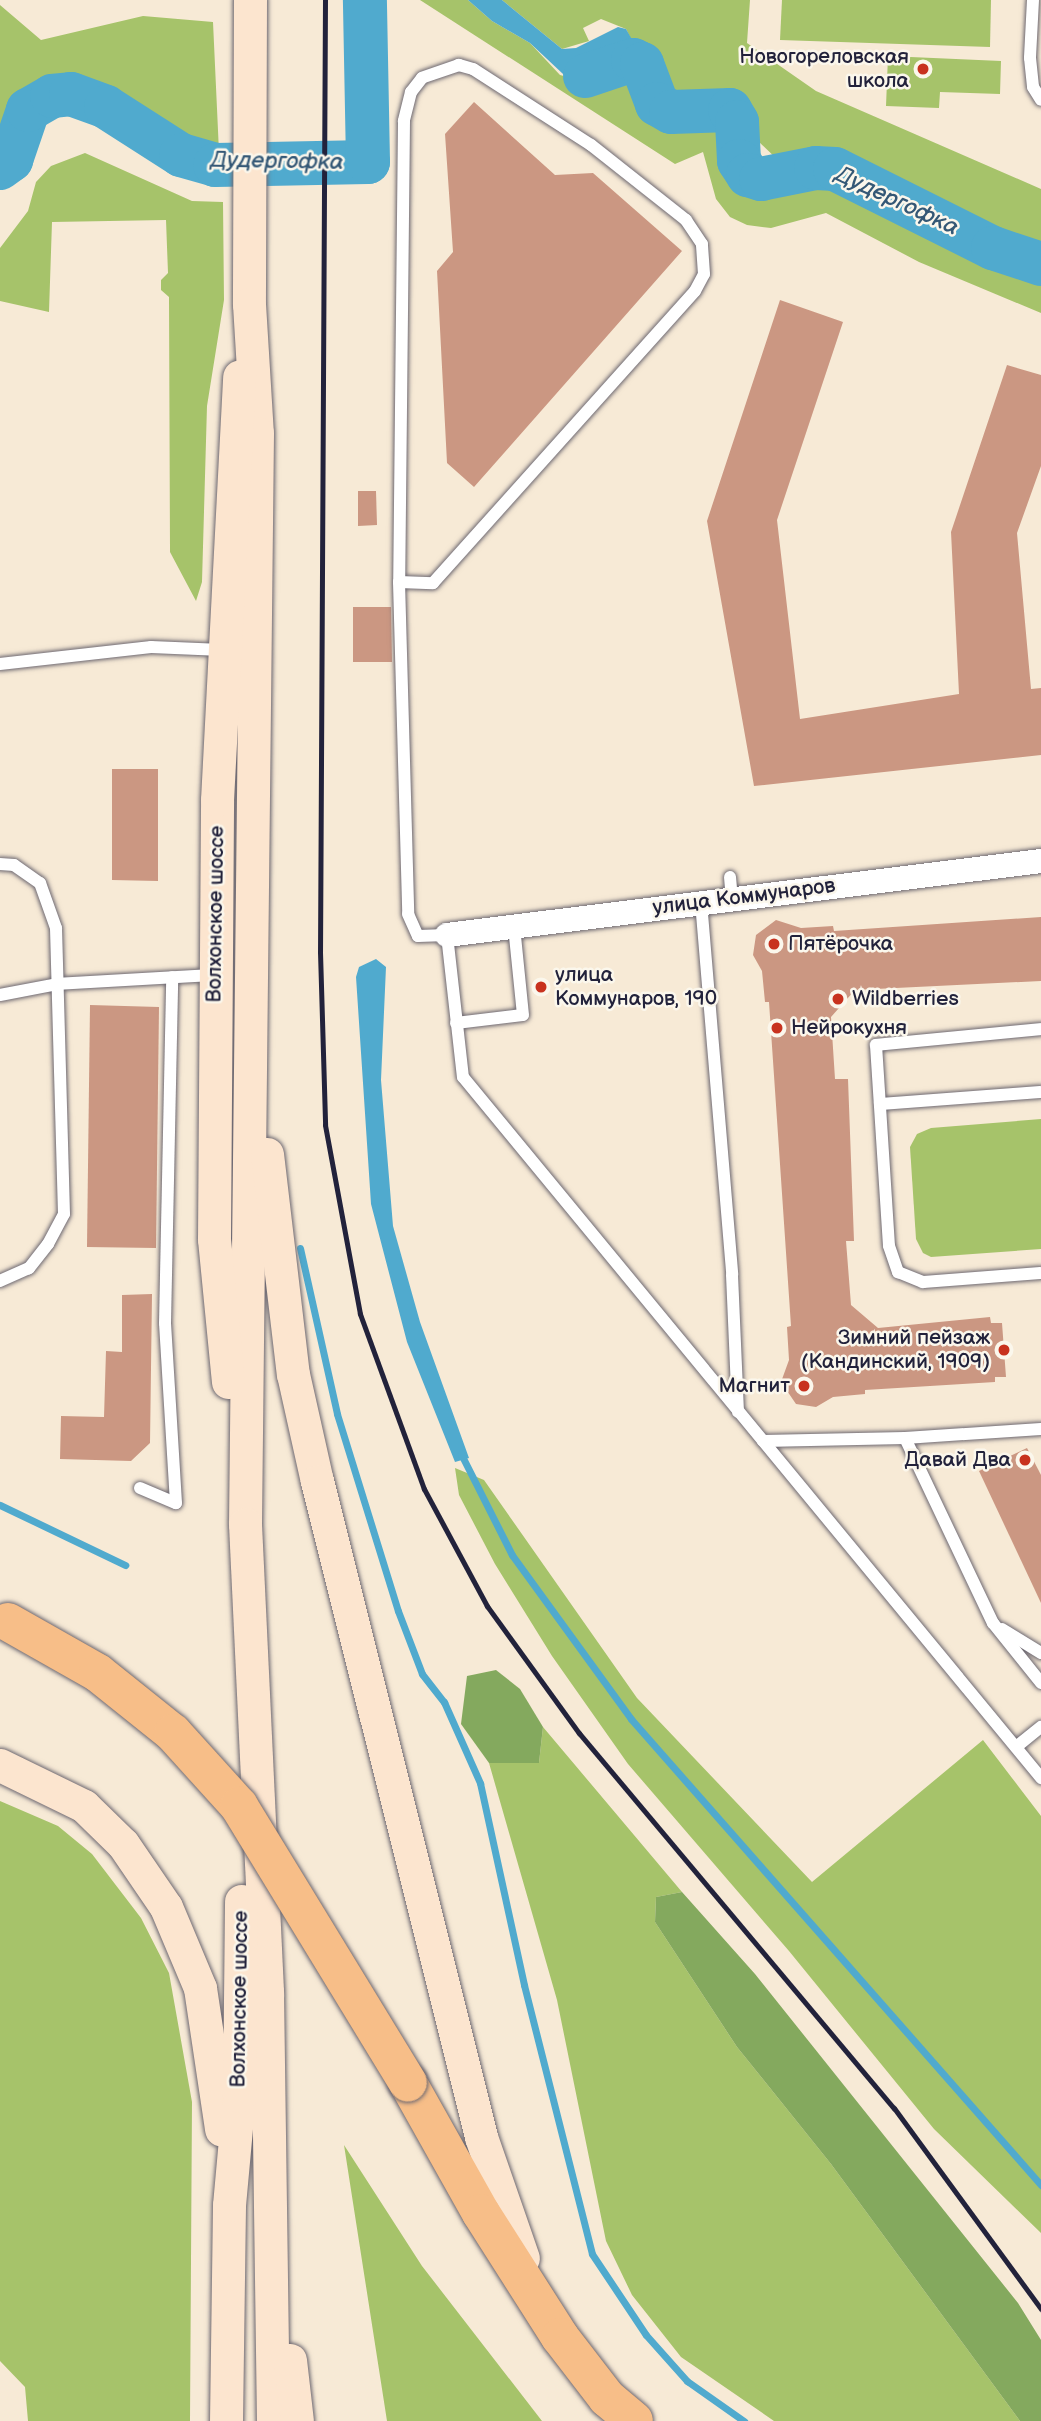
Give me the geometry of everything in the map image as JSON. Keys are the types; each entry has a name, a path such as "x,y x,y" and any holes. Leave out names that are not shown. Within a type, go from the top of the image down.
{"highway":[{"path":"4,1621 98,1673 173,1733 239,1806 408,2083 481,2213 560,2337 607,2398 634,2421"}],"main road":[{"name":"Волхонское шоссе","path":"250,0 249,304 234,415 250,979 245,1524 267,1992 273,2282"},
{"name":"Волхонское шоссе","path":"239,651 215,975 214,1239 245,1524"},
{"path":"215,975 250,979 293,1374 317,1481 481,2137 510,2231 560,2337"},
{"name":"Волхонское шоссе","path":"226,2421 229,2205 239,2096 247,1576"},
{"path":"0,1765 84,1806 123,1844 166,1907 200,1988 215,2075 229,2205"},
{"path":"273,2282 273,2421"},
{"path":"273,2282 296,2383 297,2421"}],"street":[{"name":"улица Коммунаров","path":"447,935 701,902 731,887 1041,861"}],"lane":[{"path":"1033,0 1031,68 1033,87 1041,100"},
{"path":"399,582 433,583 695,291 704,274 702,244 686,220 591,145 472,69 459,65 422,78 411,92 404,121 399,582 408,914 418,936 447,935 463,1077 1041,1778"},
{"path":"0,664 151,647 239,651"},
{"path":"0,864 14,865 40,883 56,928 64,1214 48,1244 29,1268 0,1282"},
{"path":"701,902 732,1275 738,1412"},
{"path":"456,1023 523,1015 514,926"},
{"path":"0,995 57,984 215,975"},
{"path":"140,1488 176,1503 165,1323 172,977"},
{"path":"1041,1029 876,1045 889,1247 898,1272 923,1282 1041,1273"},
{"path":"880,1104 1041,1092"},
{"path":"763,1441 905,1438 1041,1429"},
{"path":"905,1438 993,1623 1041,1683"},
{"path":"993,1623 1041,1653"},
{"path":"1016,1747 1041,1727"}],"green space":[{"path":"420,0 468,0 492,21 530,43 560,75 593,84 616,71 637,73 652,109 668,119 713,111 728,118 737,173 762,188 818,171 1041,277 1041,313 919,262 826,213 771,228 747,225 730,217 716,199 703,152 675,164"},
{"path":"502,0 750,0 747,43 816,91 1041,189 1041,256 981,234 852,168 834,163 780,162 757,140 746,113 728,103 675,105 659,96 626,29 601,19 583,28 589,41 562,49"},
{"path":"782,0 991,0 990,47 780,40"},
{"path":"0,5 41,40 143,16 213,22 219,152 159,133 124,101 92,83 67,81 41,87 17,115 0,156"},
{"path":"888,56 1001,61 1000,94 940,92 939,108 886,106"},
{"path":"85,153 192,201 223,202 224,300 207,406 202,582 196,601 170,552 169,297 161,290 161,280 168,273 166,220 52,222 49,312 0,301 0,248 28,211 36,182 51,166"},
{"path":"1041,1119 1041,1249 931,1257 923,1253 916,1239 910,1147 917,1134 931,1128"},
{"path":"455,1468 484,1480 637,1698 812,1882 983,1740 1041,1816 1041,2233 934,2129 789,1951 628,1764 552,1656 495,1564 459,1495"},
{"path":"496,1670 520,1689 543,1727 539,1763 489,1763 461,1724 467,1676"},
{"path":"543,1727 682,1892 656,1897 655,1922 737,2047 831,2164 1020,2421 774,2421 681,2357 632,2295 606,2241 557,2000 489,1763 539,1763"},
{"path":"0,1801 58,1826 92,1854 141,1918 169,1973 192,2102 190,2421 28,2421 25,2387 0,2361"},
{"path":"682,1892 755,1974 1018,2303 1041,2340 1041,2421 1020,2421 831,2164 737,2047 655,1922 656,1897"},
{"path":"344,2145 422,2266 542,2421 387,2421"}],"water":[{"path":"468,0 502,0 562,49 576,48 618,27 626,29 642,57 637,73 616,71 579,89 530,43 492,21"},
{"path":"376,959 386,967 381,1080 393,1226 420,1322 469,1458 455,1462 407,1342 371,1204 356,977 359,967"}],"building":[{"path":"474,102 555,175 593,173 682,251 474,487 447,463 437,271 453,252 445,134"},
{"path":"780,300 843,322 777,520 800,719 959,694 951,532 1007,365 1041,375 1041,466 1017,533 1031,689 1041,688 1041,755 754,786 707,521"},
{"path":"358,491 376,491 377,525 358,526"},
{"path":"353,607 391,607 392,662 353,662"},
{"path":"112,769 158,769 158,881 112,880"},
{"path":"1041,917 1041,981 855,990 831,1017 835,1079 848,1079 854,1241 846,1241 851,1305 878,1328 990,1317 991,1323 1002,1323 1006,1377 995,1377 995,1382 865,1390 865,1394 833,1397 816,1407 796,1404 781,1382 789,1360 787,1327 791,1326 769,1002 765,1002 762,971 753,955 756,935 776,920 801,928 833,926 834,931"},
{"path":"90,1005 159,1007 156,1248 87,1247"},
{"path":"152,1294 150,1443 131,1461 60,1459 61,1416 104,1417 106,1351 122,1352 122,1295"},
{"path":"1027,1448 1041,1475 1041,1603 979,1471"}],"waterway":[{"name":"Дудергофка","path":"0,168 11,160 28,110 52,96 71,94 106,107 181,155 215,165 368,162 365,0"},
{"name":"Дудергофка","path":"585,76 633,60 642,64 657,104 671,112 730,110 737,122 739,161 748,175 761,179 816,168 835,169 993,248 1041,264"},
{"name":"Дудергофка","path":"368,162 368,170"},
{"path":"300,1248 337,1414 398,1611 422,1674 444,1702 480,1783 524,1985 592,2254 646,2335 687,2381 744,2421"},
{"path":"461,1454 512,1555 631,1719 1041,2185"},
{"path":"0,1505 125,1565"}],"railway":[{"path":"325,0 320,952 325,1125 360,1314 424,1489 487,1606 579,1733 894,2108 1041,2309"}],"place":[{"name":"Новогореловская школа","path":"923,69"},
{"name":"Пятёрочка","path":"774,944"},
{"name":"улица Коммунаров, 190","path":"541,987"},
{"name":"Wildberries","path":"838,999"},
{"name":"Нейрокухня","path":"777,1028"},
{"name":"Зимний пейзаж (Кандинский, 1909)","path":"1004,1350"},
{"name":"Магнит","path":"804,1386"},
{"name":"Давай Два","path":"1025,1460"}]}
